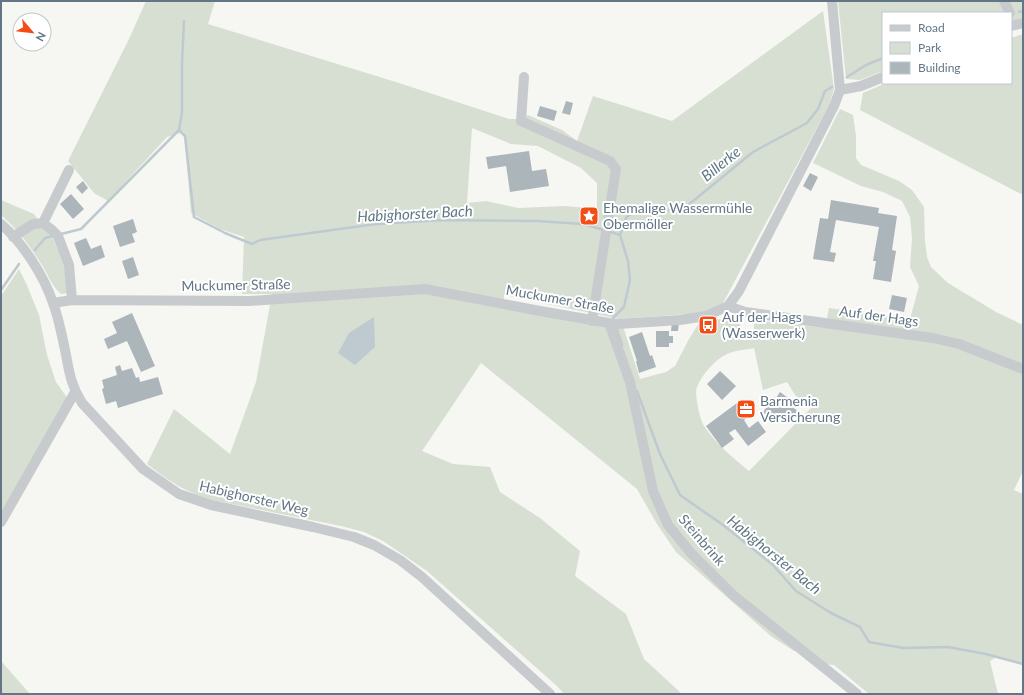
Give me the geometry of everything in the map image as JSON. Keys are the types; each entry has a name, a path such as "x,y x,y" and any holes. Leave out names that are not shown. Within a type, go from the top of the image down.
{"street":[{"path":"728,306 743,284 834,106 840,90 832,1"},
{"path":"1004,1 1010,12"},
{"path":"524,77 522,121 610,161 616,169 592,321"},
{"path":"840,90 861,86 882,77"},
{"path":"43,223 68,170"},
{"path":"13,237 33,224 43,223 58,236 68,265 72,300"},
{"name":"Habighorster Weg","path":"1,224 26,252 42,276 53,303 64,345 69,376 75,392 82,403 143,469 179,494 211,505 354,537 374,544 400,560 422,577 550,694"},
{"name":"Muckumer Straße","path":"53,303 72,300 250,301 425,289 592,321 618,324 706,316 728,306"},
{"name":"Auf der Hags","path":"728,306 745,312 933,338 959,344 1023,369"},
{"name":"Steinbrink","path":"609,323 630,382 654,491 668,525 691,553 732,595 857,694"},
{"path":"1,522 75,392"}],"green space":[{"path":"146,1 215,1 208,24 399,83 509,119 522,119 528,115 562,130 577,141 593,96 672,121 823,11 834,89 829,105 723,303 702,313 619,319 504,295 504,308 623,326 640,379 666,372 675,366 701,320 729,319 740,321 741,335 754,334 754,320 825,328 829,308 910,319 919,286 910,267 912,238 910,217 902,201 883,192 861,186 813,163 840,109 853,115 856,136 856,158 861,165 899,181 912,190 924,207 925,241 927,257 931,267 948,283 996,312 1023,325 1023,364 957,347 1023,373 1023,471 1014,490 1023,494 1023,663 998,656 990,661 998,694 869,694 834,665 821,664 803,650 794,651 772,637 676,552 657,524 637,489 481,363 422,451 453,464 490,467 500,492 540,518 580,551 575,576 626,614 644,659 682,694 564,694 557,686 427,571 383,541 364,532 341,526 212,500 185,490 163,476 147,464 174,409 230,454 256,382 272,294 242,294 244,237 220,229 191,213 184,132 167,137 108,201 94,193 68,161 129,39","holes":["472,128 511,144 538,146 581,168 597,183 597,209 565,206 518,208 486,201 467,203","754,348 763,390 787,382 795,395 811,408 749,471 719,445 704,426 698,407 696,391 702,377 709,368 722,357 737,351"]},
{"path":"838,1 1023,1 1023,19 1012,23 1012,12 882,12 882,71 860,80 846,79"},
{"path":"1023,34 1023,195 860,110 863,93 884,84 1012,84 1012,38"},
{"path":"1,200 34,214 41,224 50,231 63,261 69,288 68,293 61,294 58,291 52,284 38,258 13,226 1,215"},
{"path":"19,269 39,315 47,355 56,382 68,399 1,515 1,296"},
{"path":"1,661 30,694 1,694"}],"shaded area":[{"path":"374,317 375,347 355,365 338,353 349,333"}],"building":[{"path":"566,101 573,103 570,115 562,113"},
{"path":"540,106 557,111 554,121 537,116"},
{"path":"529,151 532,171 546,169 549,186 510,192 506,166 488,169 486,157"},
{"path":"810,173 818,177 811,191 803,186"},
{"path":"83,181 88,188 82,194 76,187"},
{"path":"71,194 84,209 73,219 60,204"},
{"path":"831,200 879,208 878,213 897,216 892,250 896,251 891,282 873,279 876,261 873,261 879,227 836,220 830,252 836,253 834,262 813,259 820,218 828,219"},
{"path":"133,219 137,232 132,234 135,242 120,247 113,226"},
{"path":"86,238 91,249 101,245 105,257 83,266 74,243"},
{"path":"133,257 139,275 128,279 122,261"},
{"path":"892,295 907,298 904,312 889,309"},
{"path":"132,313 155,366 141,372 127,341 108,349 104,339 117,333 112,322"},
{"path":"672,322 679,323 678,331 671,331"},
{"path":"656,331 669,331 669,336 673,336 673,343 669,343 669,347 656,347"},
{"path":"642,332 650,356 652,355 656,367 639,373 637,361 629,337"},
{"path":"120,365 122,371 132,368 136,378 139,377 140,382 158,377 163,394 118,408 116,401 106,404 102,389 104,388 102,380 117,375 115,367"},
{"path":"720,371 736,386 722,400 707,384"},
{"path":"780,392 795,403 792,407 798,411 789,423 775,413 770,421 761,415 774,397 776,398"},
{"path":"741,400 752,414 744,420 749,428 758,421 766,432 748,446 735,429 729,433 734,439 722,448 706,426"}],"waterway":[{"name":"Billerke","path":"1019,12 1023,11"},
{"name":"Habighorster Bach","path":"179,130 182,113 184,21"},
{"name":"Billerke","path":"847,77 866,65 882,58"},
{"name":"Billerke","path":"620,235 626,218 638,207 654,213 687,206 753,152 807,123 818,109 825,91 832,87"},
{"name":"Habighorster Bach","path":"61,234 81,229 179,130 185,136 194,217 225,233 252,244 260,240 376,224 442,220 536,221 583,224 604,230"},
{"name":"Habighorster Bach","path":"608,231 620,235 628,261 630,280 624,307 613,318"},
{"name":"Habighorster Bach","path":"35,250 45,238 53,236"},
{"name":"Habighorster Bach","path":"1,290 19,264"},
{"name":"Habighorster Bach","path":"617,330 622,345"},
{"name":"Habighorster Bach","path":"637,391 660,454 680,495 723,525 772,564 796,591 831,613 860,627 869,642 903,648 948,647 986,654 1023,664"}],"place":[{"name":"Ehemalige Wassermühle Obermöller","path":"589,216"},
{"name":"Auf der Hags (Wasserwerk)","path":"708,325"},
{"name":"Barmenia Versicherung","path":"746,409"}]}
